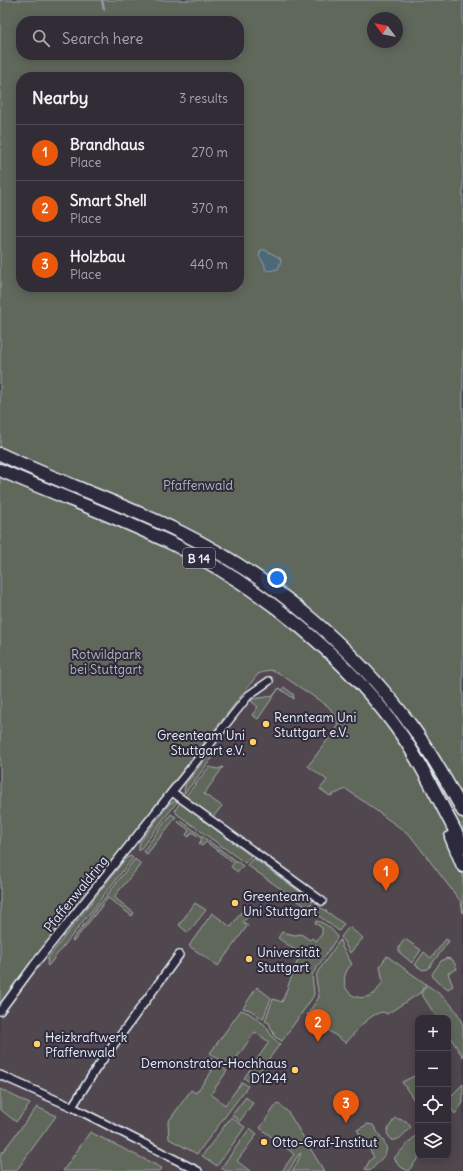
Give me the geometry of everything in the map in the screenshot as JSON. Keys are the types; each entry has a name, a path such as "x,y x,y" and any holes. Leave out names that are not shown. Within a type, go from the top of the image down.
{"highway":[{"name":"B 14","path":"0,454 34,470 127,507 202,543 241,566 289,601 334,639 395,704 429,752 463,811"},
{"name":"B 14","path":"0,470 112,516 172,543 223,572 271,603 322,646 377,704 404,739 430,781 463,846"},
{"name":"B 14","path":"452,826 448,832 463,866"}],"street":[{"name":"Pfaffenwaldring","path":"0,1011 249,695 268,681"},
{"path":"172,792 322,901"},
{"path":"72,1107 96,1069 179,955"},
{"path":"0,1075 72,1107 198,1171"}],"shaded area":[{"name":"Universität Stuttgart","path":"269,670 277,672 329,707 335,716 338,726 308,766 327,780 321,789 330,796 346,789 410,835 461,902 463,913 463,1171 0,1171 0,1005 258,674"}],"green space":[{"name":"Pfaffenwald","path":"0,0 463,0 463,913 461,902 410,835 346,789 330,796 320,789 327,780 308,766 338,726 335,716 329,707 277,672 269,670 258,674 0,1005"},
{"path":"284,687 293,694 294,699 279,688 282,690"},
{"path":"279,688 258,719 252,715 258,707 251,701 253,699 273,696"},
{"path":"213,749 217,752 184,794 185,785"},
{"path":"209,767 218,769 223,767 204,794 222,806 213,817 185,797"},
{"path":"175,801 177,802 139,851 140,842 169,804"},
{"path":"180,803 251,856 245,863 177,814 175,810"},
{"path":"171,814 176,817 147,854 143,851"},
{"path":"180,820 243,866 238,872 231,867 234,863 206,842 202,846 199,844 202,839 192,832 189,837 186,835 189,830 178,822"},
{"path":"131,856 133,858 48,966 48,958 126,858"},
{"path":"253,858 313,901 308,908 247,865"},
{"path":"135,859 141,864 114,897 134,913 132,916 108,898 74,941 72,940"},
{"path":"195,903 206,910 188,933 179,925"},
{"path":"316,904 344,924 339,931 311,910"},
{"path":"241,912 248,917 243,922 248,925 218,966 189,946 212,913 231,927"},
{"path":"316,921 319,921 329,927 337,938 312,975 313,997 282,1041 275,1037 269,1023 265,1021 273,999 282,1002 297,962 302,955 278,938 282,932 295,935 301,934 310,940 312,938 316,941 322,934 322,928 315,923"},
{"path":"349,927 363,938 350,953 341,937"},
{"path":"405,939 421,950 412,963 399,952 399,947"},
{"path":"446,939 449,941 428,969 423,970 415,965 424,952 431,958"},
{"path":"340,940 342,947 352,964 347,970 345,976 346,989 355,996 362,998 370,996 376,992 383,982 380,966 387,956 426,984 420,993 387,1014 383,1012 372,1016 346,1043 307,1015 319,997 316,979 317,973"},
{"path":"447,958 453,960 457,969 448,973 453,986 448,989 434,979 432,974 441,961"},
{"path":"427,985 449,1002 457,1013 463,1026 463,1057 451,1039 451,1015 435,1015 421,993"},
{"path":"257,987 271,998 263,1019 250,1010 243,1008"},
{"path":"241,1010 249,1013 265,1025 273,1038 280,1044 251,1083 244,1078 269,1042 255,1032 230,1067 210,1053"},
{"path":"208,1056 227,1071 211,1094 225,1105 242,1082 248,1086 197,1154 169,1139 168,1122 191,1090 196,1093 212,1071 202,1064"},
{"path":"415,1076 415,1102 402,1082"},
{"path":"463,1084 463,1103 455,1114 451,1108 451,1096"},
{"path":"0,1089 30,1104 16,1122 0,1109"},
{"path":"246,1097 253,1103 240,1121 232,1115"},
{"path":"279,1104 288,1112 324,1171 292,1171 301,1153 298,1155 289,1171 282,1171 294,1154 260,1128 276,1105"},
{"path":"37,1107 56,1116 16,1171 0,1171 0,1155"},
{"path":"231,1117 245,1127 217,1166 202,1156"},
{"path":"395,1118 406,1121 411,1127 397,1140 391,1140 387,1133"},
{"path":"368,1124 373,1125 386,1145 386,1153 370,1171 365,1169 370,1160 374,1157 357,1130"},
{"path":"250,1128 257,1134 237,1161 250,1171 226,1171 221,1168"},
{"path":"90,1132 162,1168 160,1171 63,1171"},
{"path":"415,1136 415,1159 418,1159 408,1171 399,1166 394,1158"}],"water":[{"path":"261,250 265,250 280,258 281,261 278,269 268,271 265,269 265,265 259,256"}],"waterway":[{"path":"102,0 104,9"}],"place":[{"name":"Rennteam Uni Stuttgart e.V.","path":"266,724"},
{"name":"Greenteam Uni Stuttgart e.V.","path":"253,742"},
{"name":"Brandhaus","path":"386,891"},
{"name":"Greenteam Uni Stuttgart","path":"235,903"},
{"name":"Universität Stuttgart","path":"249,959"},
{"name":"Smart Shell","path":"318,1042"},
{"name":"Heizkraftwerk Pfaffenwald","path":"37,1044"},
{"name":"Demonstrator-Hochhaus D1244","path":"295,1070"},
{"name":"Holzbau","path":"346,1123"},
{"name":"Otto-Graf-Institut","path":"264,1142"}],"park label":[{"name":"Rotwildpark bei Stuttgart","path":"106,662"}]}
